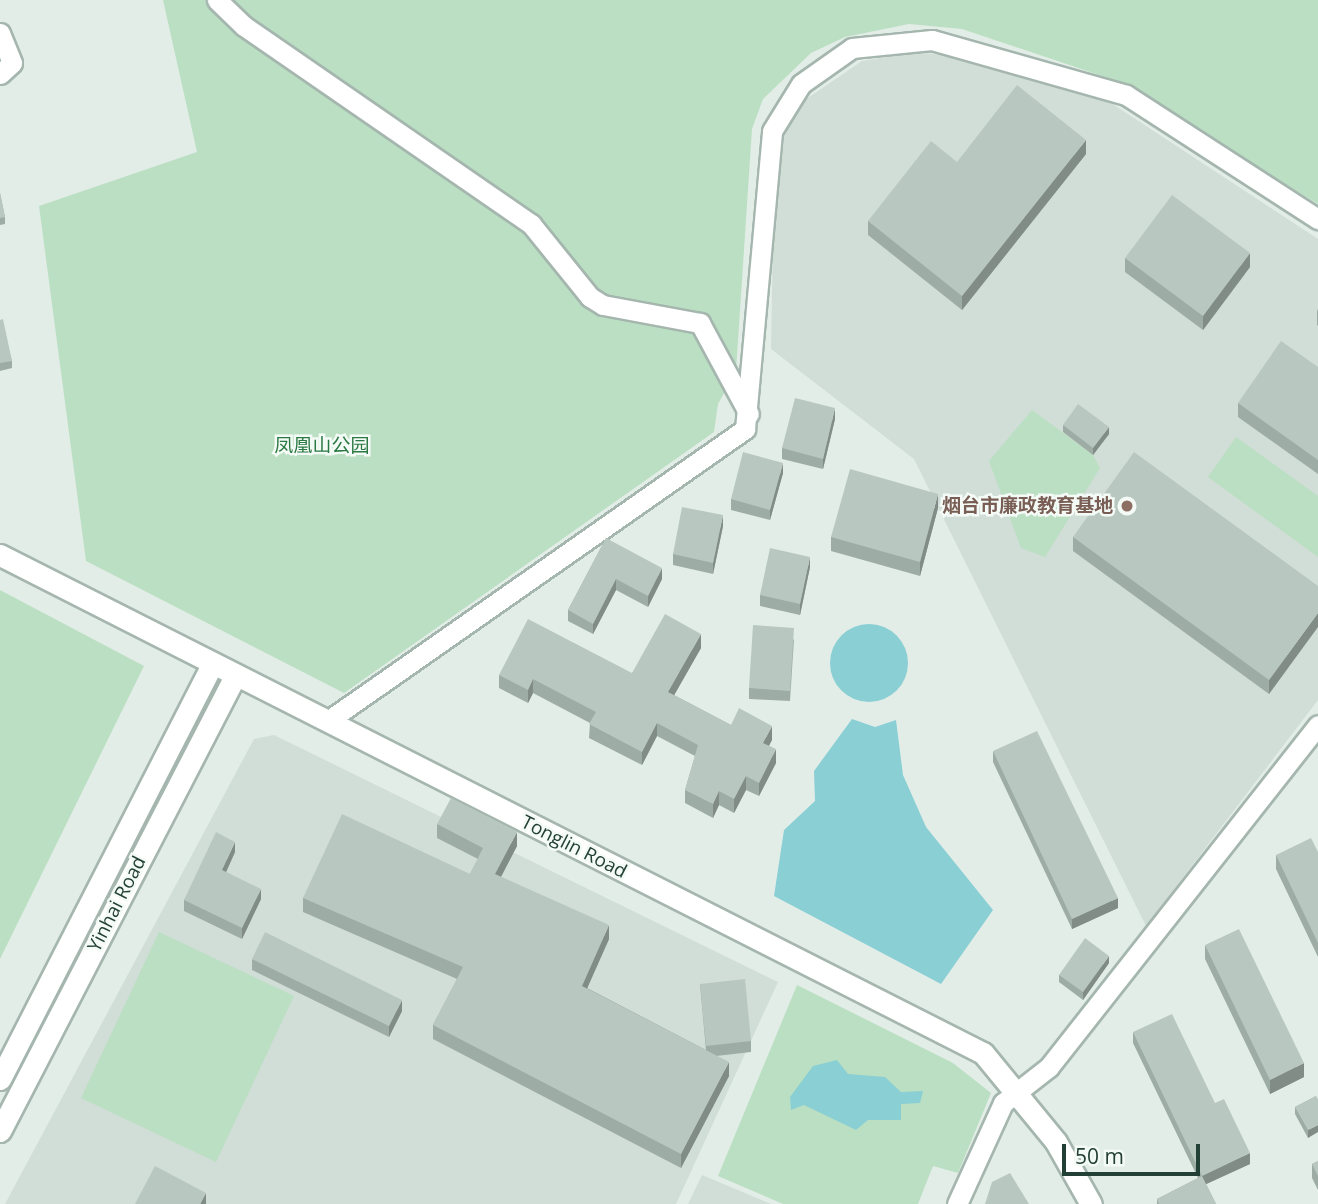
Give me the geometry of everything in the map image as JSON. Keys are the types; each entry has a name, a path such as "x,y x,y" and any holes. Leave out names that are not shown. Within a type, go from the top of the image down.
{"street":[{"path":"217,0 244,26 531,224 590,298 603,306 700,323 749,415"},
{"path":"0,33 12,62 0,74"},
{"path":"329,720 737,439 749,415 772,131 801,84 852,48 932,40 1126,95 1318,219"},
{"name":"Tonglin Road","path":"0,555 234,678 329,720 779,954 927,1023 983,1053 1017,1091 1091,1204"},
{"name":"Yinhai Road","path":"0,1079 212,665"},
{"name":"Yinhai Road","path":"0,1131 234,678"},
{"path":"957,1204 1003,1103 1049,1067 1318,725"}],"shaded area":[{"name":"烟台市廉政教育基地","path":"917,52 957,57 1105,99 1318,239 1318,700 1146,926 914,459 771,349 774,180 784,137 802,102 862,61"},
{"path":"274,735 778,982 676,1204 5,1204 254,739"},
{"path":"702,1175 771,1204 688,1204"}],"green space":[{"name":"凤凰山公园","path":"163,0 1318,0 1318,204 1117,81 962,29 909,24 845,37 811,53 763,99 752,129 736,371 718,404 714,432 344,693 86,561 39,206 197,152"},
{"path":"1032,410 1093,455 1100,468 1045,557 1021,548 989,461"},
{"path":"1236,437 1318,496 1318,557 1208,477"},
{"path":"0,590 144,666 0,959"},
{"path":"159,932 294,996 216,1162 81,1098"},
{"path":"797,985 953,1063 991,1093 958,1173 933,1166 918,1204 783,1204 718,1176"}],"water":[{"path":"869,624 884,627 897,635 905,648 908,663 905,678 897,691 884,699 869,702 854,699 841,691 833,678 830,663 833,648 841,635 854,627"},
{"path":"852,719 875,727 896,720 903,775 926,827 993,910 941,984 774,896 784,830 815,801 814,771"},
{"path":"837,1060 848,1074 885,1077 901,1092 923,1091 920,1103 901,1104 901,1120 868,1120 856,1130 804,1105 791,1110 790,1097 813,1066"}],"building":[{"path":"1017,85 1086,140 962,296 868,221 931,141 957,162"},
{"path":"0,193 5,217 0,218"},
{"path":"1172,195 1250,253 1203,316 1125,258"},
{"path":"3,319 12,361 0,363 0,320"},
{"path":"1281,341 1318,367 1318,460 1238,403"},
{"path":"795,398 835,408 823,459 782,448"},
{"path":"1078,404 1109,427 1093,448 1063,425"},
{"path":"743,452 783,463 770,510 731,499"},
{"path":"1134,452 1318,586 1318,613 1269,680 1073,537"},
{"path":"850,469 938,494 920,562 831,537"},
{"path":"682,507 723,515 713,563 673,554"},
{"path":"606,538 662,568 648,596 616,579 593,624 568,610"},
{"path":"770,548 810,557 800,604 760,595"},
{"path":"665,614 701,634 668,692 731,725 739,708 772,726 763,743 776,749 759,783 746,776 734,799 719,791 713,804 685,790 698,745 657,723 642,752 589,724 596,712 533,679 528,690 499,675 528,619 632,673"},
{"path":"753,625 794,628 790,691 749,688"},
{"path":"1037,731 1118,898 1072,919 993,751"},
{"path":"451,798 517,832 495,874 609,925 582,986 729,1062 681,1154 433,1025 463,967 303,898 342,814 470,874 483,848 437,824"},
{"path":"216,832 235,842 222,870 261,889 242,928 184,900"},
{"path":"1311,838 1318,852 1318,943 1276,855"},
{"path":"1239,929 1304,1063 1270,1080 1205,945"},
{"path":"265,932 402,1000 389,1026 252,959"},
{"path":"1085,938 1109,956 1083,992 1059,975"},
{"path":"745,979 751,1041 706,1046 700,984"},
{"path":"1172,1014 1215,1103 1224,1099 1250,1153 1202,1176 1133,1032"},
{"path":"1316,1096 1318,1125 1308,1130 1295,1107"},
{"path":"1318,1161 1318,1176 1312,1164"},
{"path":"155,1166 206,1193 200,1204 135,1204"},
{"path":"1010,1173 1029,1204 985,1204 992,1182"},
{"path":"1202,1176 1216,1204 1159,1204 1157,1199"}],"place":[{"name":"烟台市廉政教育基地","path":"1127,506"}]}
